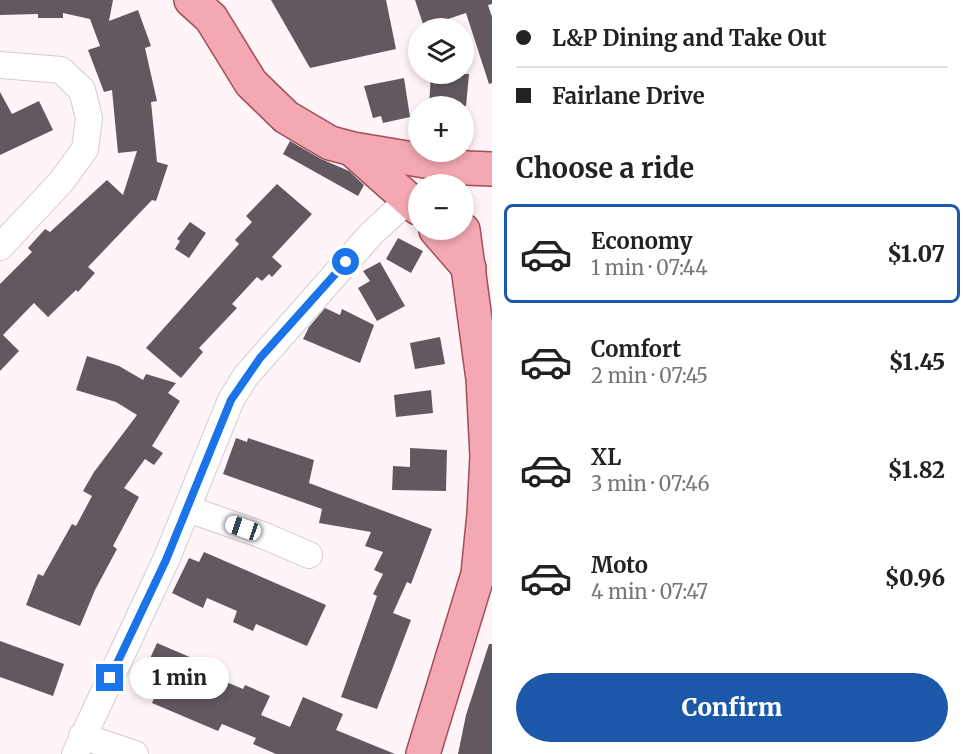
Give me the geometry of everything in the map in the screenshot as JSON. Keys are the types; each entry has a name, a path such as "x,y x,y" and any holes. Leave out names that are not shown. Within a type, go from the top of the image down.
{"main road":[{"path":"191,0 211,18 251,83 286,117 330,143 408,158"},
{"path":"353,149 408,195"},
{"path":"425,162 467,174"},
{"path":"445,240 469,268"},
{"path":"423,754 485,571 487,456 483,379 465,240"}],"street":[{"path":"0,65 61,70 82,90 89,118 85,149 61,182 0,247"},
{"path":"135,754 79,745 188,509 231,400 245,377 371,234 408,208"},
{"path":"188,509 265,536 309,555"}],"building":[{"path":"0,0 113,0 109,21 138,10 151,46 145,48 157,101 151,102 157,162 168,165 156,201 152,200 88,267 95,273 78,292 76,290 48,317 34,303 3,335 19,351 0,371 0,284 32,252 28,248 45,229 50,232 107,180 123,195 137,151 118,153 112,90 104,92 88,50 100,46 90,19 63,13 63,18 38,18 38,14 0,15"},
{"path":"271,0 386,0 396,49 310,68"},
{"path":"415,0 492,0 492,4 488,5 492,17 492,83 489,84 474,38 474,18 468,18 466,13 451,18 421,18"},
{"path":"404,78 408,117 383,123 381,116 373,118 364,86"},
{"path":"430,84 468,84 467,96 430,96"},
{"path":"0,92 12,114 39,101 53,130 0,155"},
{"path":"290,141 321,159 349,171 364,185 358,196 283,154"},
{"path":"277,184 312,214 272,257 282,266 272,277 269,274 262,281 257,277 232,304 237,308 199,348 203,352 181,378 146,348 239,244 235,240 252,222 246,216"},
{"path":"190,222 206,233 189,258 175,249 180,241 177,239"},
{"path":"398,238 423,251 411,273 386,259"},
{"path":"380,262 405,306 377,321 358,288 370,281 363,271"},
{"path":"325,308 340,315 342,309 374,325 360,363 303,339 309,327"},
{"path":"440,337 445,364 415,369 410,343"},
{"path":"87,356 119,366 143,380 146,374 176,383 168,393 180,401 152,446 163,453 154,465 145,459 124,488 139,497 113,546 117,549 95,590 80,626 26,605 38,574 43,576 72,524 76,526 92,496 83,491 94,472 137,415 116,402 76,390"},
{"path":"431,390 433,413 396,417 394,395"},
{"path":"236,438 247,442 248,438 314,460 309,483 432,529 411,584 407,582 393,613 411,620 377,709 341,697 377,596 373,594 383,574 374,570 383,552 365,546 371,532 319,523 322,509 223,474"},
{"path":"410,448 447,450 446,491 392,490 393,466 410,467"},
{"path":"204,552 326,605 307,646 256,624 253,631 233,622 237,611 207,598 203,608 172,593 189,558 199,562"},
{"path":"0,641 64,664 53,696 0,677"},
{"path":"157,643 192,658 188,666 243,689 245,685 270,696 261,715 290,727 303,697 343,714 336,730 395,754 276,754 253,744 256,738 222,724 218,731 152,703 157,692 139,683"},
{"path":"489,644 492,644 492,754 458,754 466,715"}],"route":[{"path":"110,678 166,560 231,400 260,358 346,262"}]}
